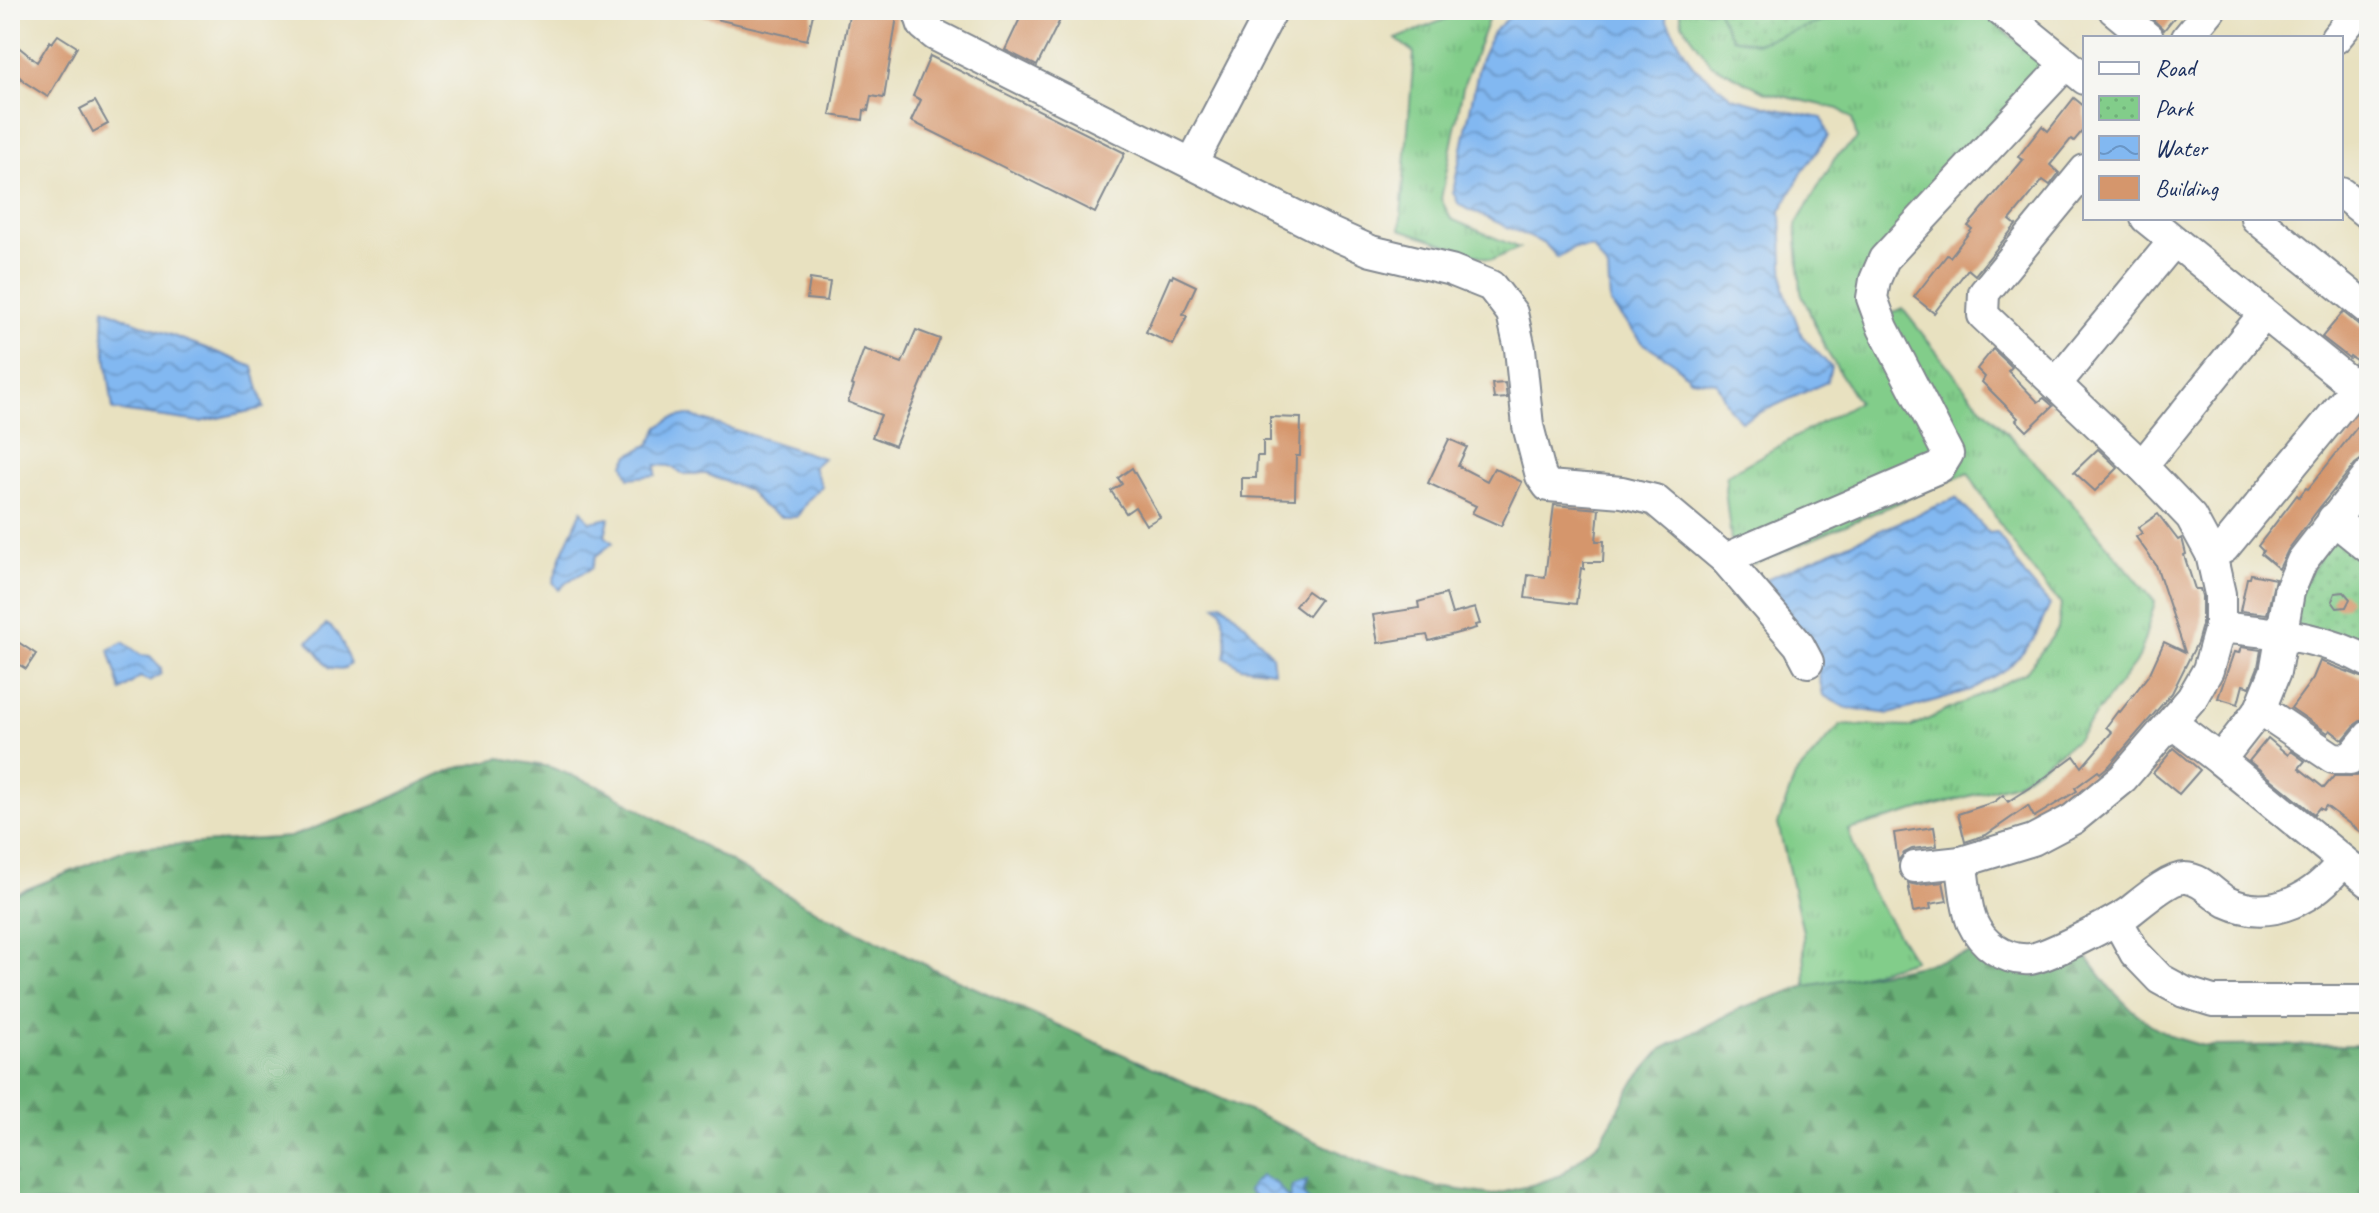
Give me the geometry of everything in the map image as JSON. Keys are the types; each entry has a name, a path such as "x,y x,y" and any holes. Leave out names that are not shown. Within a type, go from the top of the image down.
{"street":[{"path":"918,10 923,25 935,35 1324,230 1371,251 1451,270 1491,286 1512,313 1520,349 1528,426 1541,476 1548,486 1622,492 1655,500 1725,559 1799,645 1808,662"},
{"path":"1192,163 1272,10"},
{"path":"1725,559 1940,467 1948,454 1883,328 1872,298 1875,280 1884,259 2075,71 2000,10"},
{"path":"2114,10 2146,36"},
{"path":"2189,36 2210,10"},
{"path":"2338,36 2359,10"},
{"path":"1915,867 1961,862 2033,840 2073,819 2123,778 2192,698 2208,670 2220,627 2220,594 2211,554 2191,517 2142,466 1983,315 1984,293 2083,172"},
{"path":"2148,220 2264,314 2365,386 2224,548 2211,554"},
{"path":"2258,220 2369,310"},
{"path":"2056,384 2174,241"},
{"path":"2142,466 2264,314"},
{"path":"2220,760 2260,709 2275,672 2289,592 2302,561 2369,475"},
{"path":"2333,519 2369,548"},
{"path":"2220,627 2315,639 2349,650 2369,662"},
{"path":"2260,709 2333,758 2350,759 2369,736"},
{"path":"2172,723 2369,882"},
{"path":"1961,862 1971,920 1986,943 2005,955 2031,959 2117,920 2172,881 2185,878 2197,882 2227,902 2251,908 2277,908 2306,898 2330,879 2343,861"},
{"path":"2117,920 2135,953 2160,979 2184,992 2213,1001 2369,1001"}],"green space":[{"path":"1468,10 1497,10 1490,15 1463,87 1441,199 1451,219 1519,248 1492,260 1400,229 1414,53 1396,39"},
{"path":"1680,10 1978,10 2042,61 2047,76 1877,260 1873,322 1902,308 1969,393 2060,489 2155,602 2139,658 2076,740 2016,783 1848,830 1870,889 1914,960 1846,980 1806,986 1803,932 1778,824 1795,776 1840,725 1912,727 2025,673 2058,629 2061,604 2023,557 1968,473 1754,564 1731,540 1725,490 1727,475 1858,402 1826,350 1801,292 1796,225 1835,158 1857,139 1852,119 1839,109 1765,92 1711,64 1682,23"},
{"path":"1717,10 1859,10 1756,43 1732,38"},
{"path":"2343,538 2369,559 2369,652 2293,628 2295,599 2330,539"},
{"path":"500,758 550,767 603,788 807,906 940,972 1364,1163 1433,1186 1493,1195 1561,1175 1600,1141 1636,1079 1662,1049 1741,1008 1806,986 1976,952 2081,949 2110,988 2131,1009 2173,1037 2204,1046 2369,1045 2369,1203 10,1203 10,896 129,848 290,837 376,805 453,769"}],"water":[{"path":"1517,10 1665,10 1667,21 1693,66 1732,97 1822,118 1828,136 1801,174 1781,211 1784,289 1802,336 1831,367 1827,382 1741,421 1730,410 1716,382 1690,379 1672,361 1643,343 1610,304 1608,270 1593,248 1575,248 1558,258 1545,244 1459,205 1453,192 1480,61 1493,32"},
{"path":"104,308 253,367 264,408 200,422 113,410 103,332"},
{"path":"688,415 823,458 813,467 822,486 797,517 781,517 762,506 748,490 706,474 682,474 670,466 656,465 656,475 629,478 624,464 629,455 650,444 659,427 673,418"},
{"path":"1956,498 1989,533 1997,532 2025,576 2050,605 2033,641 2008,668 1970,690 1890,714 1846,708 1823,695 1814,650 1766,579"},
{"path":"582,510 590,522 609,518 605,536 613,543 596,556 592,568 568,581 559,590 553,582"},
{"path":"1222,603 1272,655 1274,671 1241,667 1225,657 1222,611 1216,605"},
{"path":"326,624 335,631 344,647 350,664 344,669 330,668 308,641"},
{"path":"123,642 141,655 150,656 161,668 161,674 149,681 140,677 121,691 109,650"},
{"path":"1261,1176 1277,1184 1289,1200 1292,1186 1307,1181 1303,1195 1311,1203 1260,1203 1248,1191"}],"building":[{"path":"704,10 814,10 807,40 703,16"},
{"path":"850,10 898,10 884,98 871,96 863,120 830,115"},
{"path":"1024,10 1065,10 1037,66 1005,50"},
{"path":"2150,10 2180,10 2164,30 2147,14"},
{"path":"58,35 77,47 48,97 10,68 10,40 37,62 50,41 52,43"},
{"path":"930,56 1125,153 1095,213 911,121 921,100 913,96"},
{"path":"2074,98 2083,105 2083,130 2074,141 2071,139 2050,165 2059,173 2050,185 2043,180 2010,220 2016,225 1975,275 1968,269 1934,313 1914,297 1972,229 1968,226 2023,160 2018,157 2042,126 2048,131"},
{"path":"95,101 108,124 93,132 80,109"},
{"path":"1173,275 1196,286 1183,314 1187,316 1173,345 1146,332"},
{"path":"810,279 830,282 827,301 807,299"},
{"path":"2343,312 2369,333 2368,355 2356,360 2349,358 2322,337"},
{"path":"916,330 940,339 895,446 872,437 881,415 848,402 854,386 851,385 864,349 902,363"},
{"path":"1993,349 2012,367 2008,371 2038,402 2044,398 2053,406 2027,431 1982,382 1985,377 1977,369"},
{"path":"1505,383 1507,398 1494,399 1492,384"},
{"path":"2369,416 2369,457 2355,464 2320,507 2288,550 2279,569 2261,554 2263,551 2258,546 2297,495 2299,497 2308,489"},
{"path":"1270,417 1301,418 1295,499 1242,497 1242,478 1256,478 1257,456 1263,456 1263,441 1270,441"},
{"path":"1449,439 1467,447 1458,466 1487,481 1494,468 1522,482 1501,526 1472,513 1476,506 1428,483"},
{"path":"2098,449 2118,468 2095,491 2074,472"},
{"path":"1132,468 1160,517 1146,525 1135,507 1126,513 1111,491 1122,484 1118,478"},
{"path":"1554,505 1599,509 1596,541 1604,541 1603,562 1584,562 1576,604 1525,598 1528,575 1545,577"},
{"path":"2158,514 2178,540 2182,538 2195,589 2200,589 2202,596 2202,625 2197,643 2172,693 2110,765 2075,788 2077,791 2034,817 2028,806 1986,835 1965,842 1958,814 1994,802 2003,795 2008,802 2074,756 2082,767 2112,732 2106,727 2150,673 2164,642 2185,652 2156,565 2136,537 2142,533 2138,528"},
{"path":"2251,574 2275,579 2267,614 2240,611 2247,578"},
{"path":"1307,591 1320,600 1308,616 1295,606"},
{"path":"2344,592 2350,599 2346,607 2337,608 2332,601 2335,593"},
{"path":"1446,594 1452,614 1475,608 1480,624 1475,625 1476,628 1429,641 1427,635 1378,643 1373,615 1419,608 1418,602"},
{"path":"18,642 36,654 26,669 10,659"},
{"path":"2241,647 2261,650 2250,687 2243,685 2238,704 2218,698 2234,652 2239,653"},
{"path":"2320,661 2369,680 2369,718 2356,724 2343,740 2291,708 2313,678"},
{"path":"2268,738 2288,755 2291,751 2305,761 2299,768 2324,788 2334,776 2357,776 2369,764 2369,826 2363,834 2326,806 2314,814 2249,761"},
{"path":"2174,748 2200,770 2179,794 2153,773"},
{"path":"1934,827 1937,846 1912,849 1898,861 1894,833"},
{"path":"1943,882 1947,901 1930,904 1931,909 1913,912 1908,883"}]}
